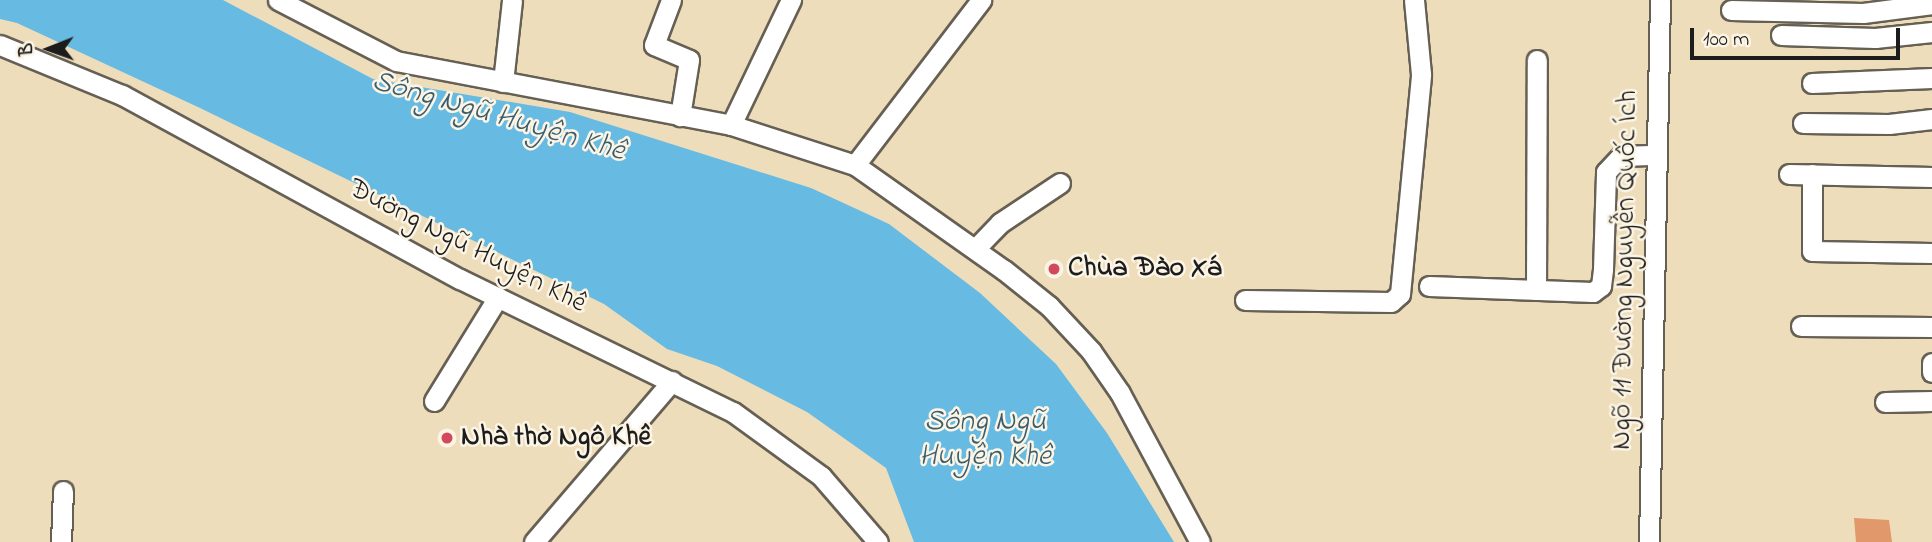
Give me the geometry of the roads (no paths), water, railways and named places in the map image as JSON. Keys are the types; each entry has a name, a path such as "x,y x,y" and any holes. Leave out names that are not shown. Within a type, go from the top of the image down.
{"street":[{"path":"278,0 396,61 731,125 855,165 975,249 1049,306 1091,351 1120,393 1200,542"},
{"path":"503,82 512,0"},
{"path":"671,0 654,45 689,60 680,116"},
{"path":"731,125 791,0"},
{"path":"855,165 981,0"},
{"path":"1245,300 1391,302 1400,294 1420,87 1414,0"},
{"name":"Ngõ 11 Đường Nguyễn Quốc Ích","path":"1649,542 1660,0"},
{"path":"1731,10 1863,13 1932,4"},
{"path":"1781,35 1875,38 1932,32"},
{"name":"Đường Ngũ Huyện Khê","path":"0,45 122,94 498,297 733,412 806,464 878,542"},
{"path":"1536,290 1537,60"},
{"path":"1812,83 1932,78"},
{"path":"1803,123 1889,124 1932,119"},
{"path":"1429,286 1593,292 1601,286 1606,172 1621,156 1657,155"},
{"path":"1789,173 1932,177"},
{"path":"1812,174 1812,251 1932,253"},
{"path":"975,249 1000,223 1060,183"},
{"path":"434,401 498,297"},
{"path":"1801,326 1932,327"},
{"path":"1932,363 1932,372"},
{"path":"534,542 672,381"},
{"path":"1885,402 1932,401"},
{"path":"61,542 63,491"}],"water":[{"name":"Sông Ngũ Huyện Khê","path":"0,0 223,0 373,79 570,112 811,188 889,224 980,293 1056,364 1107,433 1174,542 914,542 886,468 807,412 717,366 667,349 604,304 200,108 17,23 0,19"}],"place":[{"name":"Chùa Đào Xá","path":"1054,269"},
{"name":"Nhà thờ Ngô Khê","path":"447,438"}]}
